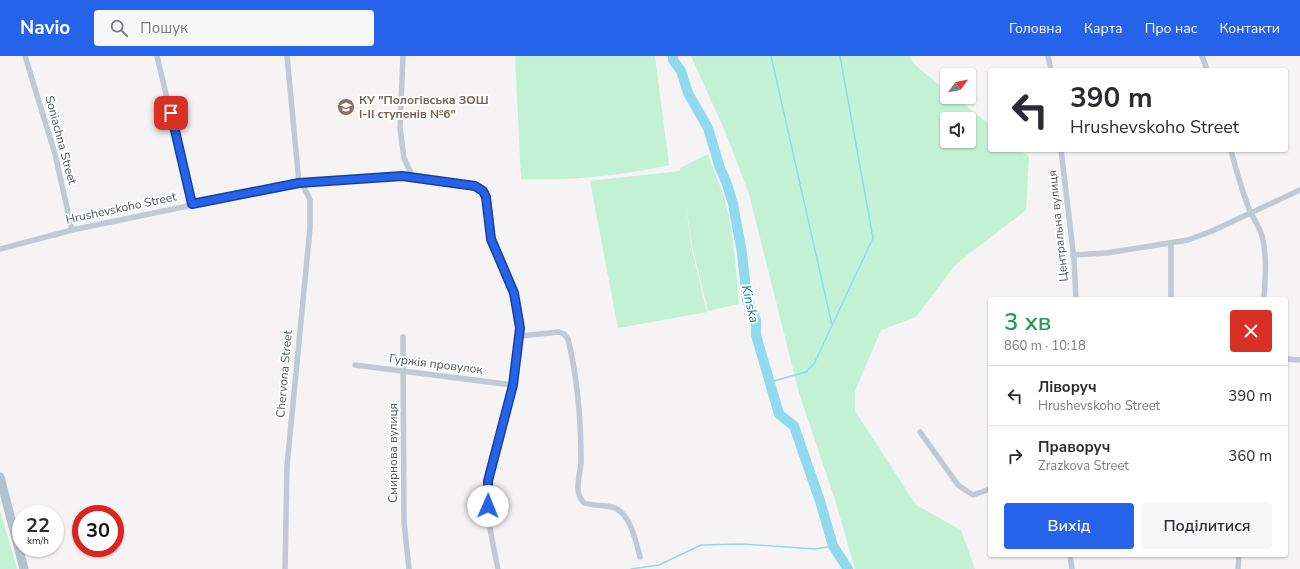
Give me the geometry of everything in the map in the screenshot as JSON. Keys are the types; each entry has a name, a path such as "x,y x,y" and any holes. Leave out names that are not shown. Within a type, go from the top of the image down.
{"main road":[{"path":"0,477 4,506 24,569"}],"street":[{"name":"Soniachna Street","path":"25,56 55,154 72,230"},
{"path":"157,56 192,204"},
{"name":"Chervona Street","path":"285,569 287,466 310,228 310,200 300,183 287,56"},
{"path":"403,56 400,128 404,158 411,173 410,176"},
{"path":"1048,56 1051,68"},
{"path":"1202,56 1206,68"},
{"name":"Центральна вулиця","path":"1061,152 1073,255 1076,297"},
{"path":"1232,152 1241,188 1251,213 1259,225 1263,240 1265,256 1264,297"},
{"name":"Hrushevskoho Street","path":"0,249 72,230 192,204 300,183 410,176 475,186 483,191 486,197 491,239 514,293 520,336"},
{"path":"1073,255 1107,253 1188,240 1212,231 1300,190"},
{"path":"1170,243 1171,297"},
{"path":"498,569 488,519 488,481 513,385 520,336 559,332 564,334 568,339 576,379 581,422 578,493 584,503 594,506 614,508 626,519 633,528 640,557"},
{"name":"Смирнова вулиця","path":"403,337 404,522 409,569"},
{"path":"1288,359 1300,360"},
{"name":"Гуржія провулок","path":"355,365 513,385"},
{"path":"920,432 958,485 973,495 988,490"},
{"path":"1070,557 1072,569"},
{"path":"1238,569 1239,557"}],"green space":[{"path":"515,56 655,56 669,165 595,177 521,179"},
{"path":"691,56 909,56 916,66 940,85 940,104 964,104 974,112 940,112 940,148 976,148 976,114 988,123 988,152 1023,152 1029,157 1026,210 956,264 916,317 881,330 855,391 855,411 916,505 961,530 975,569 855,569 835,500 799,393 749,194 725,131"},
{"path":"708,154 723,194 731,226 739,304 708,311 693,250 686,207 692,250 707,312 618,328 590,181 680,171 680,168"},
{"path":"0,510 12,552 12,557 14,557 17,569 0,569"}],"waterway":[{"name":"Kinska","path":"673,56 673,60 681,71 688,93 708,128 733,204 742,253 747,300 756,320 756,335 779,414 794,426 820,501 833,546 848,569"},
{"path":"771,56 832,325"},
{"path":"770,382 806,372 814,364 873,238 840,56"},
{"path":"631,569 659,565 701,545 742,544 815,549 833,546"}],"place":[{"name":"КУ \"Пологівська ЗОШ І-ІІ ступенів №6\"","path":"346,107"}],"route":[{"path":"171,113 192,204 299,183 402,176 475,186 483,191 486,197 489,232 494,247 510,280 514,293 520,328 513,385 501,436 488,481 488,506"}]}
